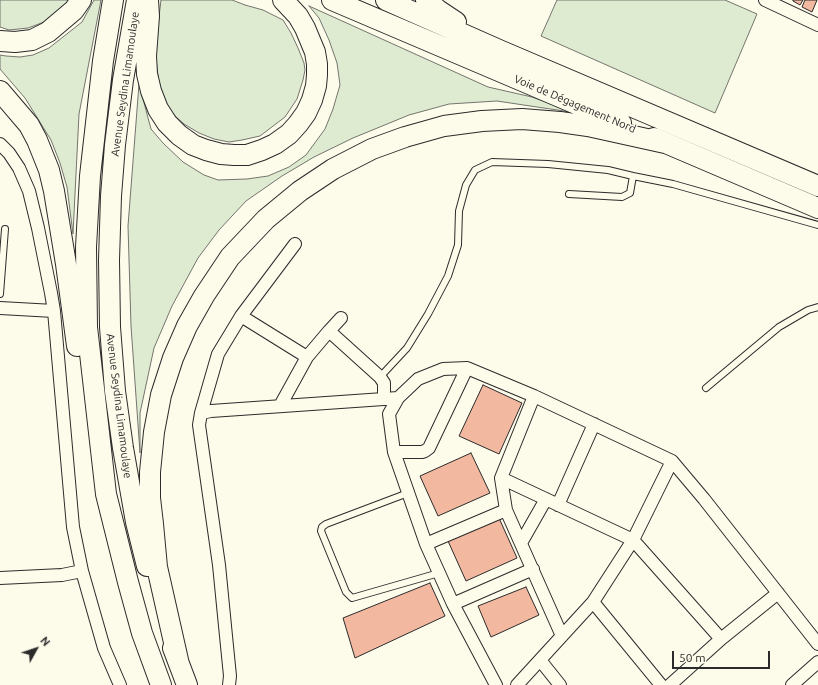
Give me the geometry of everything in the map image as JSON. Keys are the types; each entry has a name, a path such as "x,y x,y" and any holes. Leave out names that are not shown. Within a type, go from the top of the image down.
{"highway":[{"path":"0,41 15,42 32,40 48,32 74,10 81,0"},
{"name":"Avenue Seydina Limamoulaye","path":"113,0 103,61 90,176 86,248 87,327 106,494 142,633 161,685"},
{"name":"Avenue Seydina Limamoulaye","path":"137,0 123,80 115,145 110,217 110,328 115,391 122,448 136,522 155,600 187,685"},
{"path":"148,0 146,56 147,74 151,91 158,109 167,123 179,135 193,145 220,154 240,155 262,150 275,144 289,134 306,113 316,86 317,64 315,52 305,28 298,16 283,0"},
{"name":"Voie de Dégagement Nord","path":"332,0 818,208"},
{"name":"Voie de Dégagement Nord","path":"386,0 499,50 818,186"},
{"path":"426,0 438,10 499,50"},
{"path":"0,91 29,125 49,170 66,264 84,392 106,494"},
{"path":"178,660 157,567 150,498 150,472 154,432 161,395 173,358 187,326 204,296 230,257 266,219 300,191 333,169 372,149 405,137 444,126 482,121 522,119 588,126 665,143"}],"street":[{"path":"764,0 818,25"},
{"path":"0,144 9,152 19,168 29,192 54,312 73,527 82,571 104,648 120,685"},
{"path":"229,685 230,676 219,565 199,425 218,354 241,316 295,244"},
{"path":"0,308 54,312"},
{"path":"241,316 306,357"},
{"path":"280,406 306,357 341,318"},
{"path":"329,331 380,377 384,383 384,399"},
{"path":"394,452 422,452 429,448 467,368"},
{"path":"496,685 453,604 426,544 394,452 389,414 398,398 418,379 443,369 467,368 534,396 672,461 704,499 818,644"},
{"path":"534,396 501,478 506,510 562,636"},
{"path":"201,413 210,411 398,398"},
{"path":"558,505 594,424"},
{"path":"517,685 592,602 633,540 672,461"},
{"path":"501,478 633,540 722,639"},
{"path":"521,543 546,499"},
{"path":"426,544 506,510"},
{"path":"453,604 533,569"},
{"path":"0,578 62,575 82,571"},
{"path":"670,685 722,639 778,593"},
{"path":"592,602 661,685"},
{"path":"540,660 560,685"},
{"path":"792,685 818,662"}],"lane":[{"path":"380,377 407,348 428,314 448,276 458,245 459,211 466,185 476,170 492,162 548,164 608,170 673,184 818,225"},
{"path":"569,194 622,197 630,193 633,176"},
{"path":"0,294 5,229"},
{"path":"706,388 779,327 808,310 818,307"},
{"path":"408,493 326,524 322,527 321,531 346,592 352,598 439,573"}],"green space":[{"path":"0,0 74,0 60,13 44,22 28,28 9,30 0,27"},
{"path":"94,0 101,0 79,114 73,234 67,187 51,140 25,98 0,69 0,55 20,57 33,55 49,48 82,22"},
{"path":"161,0 232,0 263,10 283,20 298,48 305,70 297,99 285,117 260,136 229,142 214,139 199,133 176,117 166,105 159,85 155,51"},
{"path":"557,0 725,0 757,14 715,113 541,36"},
{"path":"309,6 488,87 532,97 577,113 497,101 449,104 409,115 353,138 314,157 282,176 246,201 219,230 198,258 172,306 154,348 140,413 140,453 131,326 128,226 139,84 151,129 183,162 204,175 218,180 247,179 268,176 289,167 306,155 325,129 340,85 337,63 329,40 319,18"}],"building":[{"path":"793,0 803,0 800,5"},
{"path":"805,0 817,0 812,12 802,7"},
{"path":"483,385 522,403 499,454 459,436"},
{"path":"471,453 490,493 438,516 420,476"},
{"path":"499,518 517,558 466,581 448,541"},
{"path":"430,583 445,616 355,658 343,618"},
{"path":"526,587 539,615 491,637 478,606"}]}
